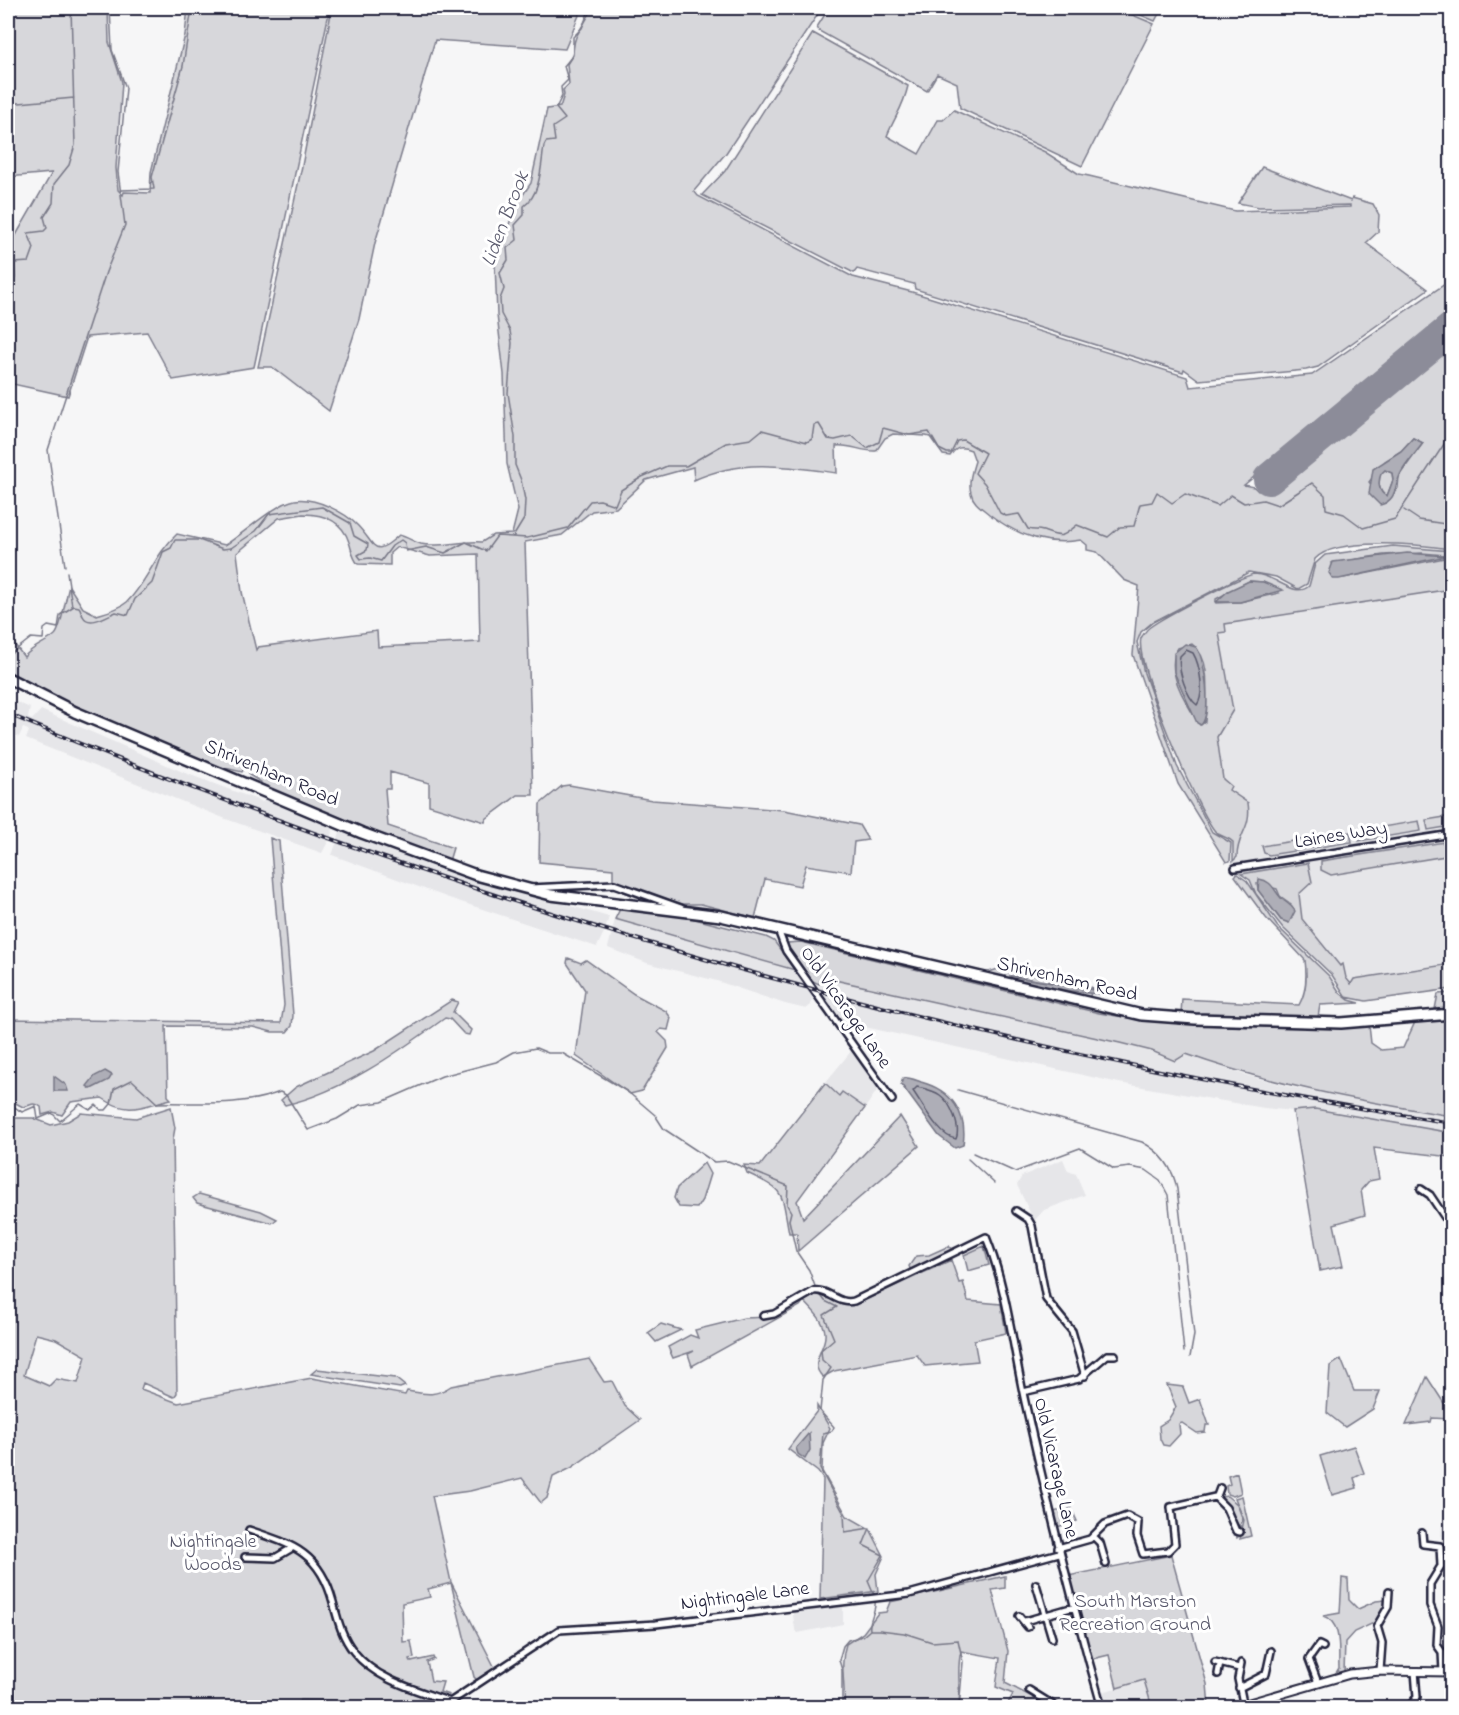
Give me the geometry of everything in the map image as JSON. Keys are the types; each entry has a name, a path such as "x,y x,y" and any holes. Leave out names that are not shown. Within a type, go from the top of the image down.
{"highway":[{"name":"Shrivenham Road","path":"8,678 75,712 372,837 476,875 526,889 585,900 682,909 1142,1015 1195,1019 1341,1023 1452,1014"}],"street":[{"name":"Laines Way","path":"1234,868 1452,834"},
{"name":"Shrivenham Road","path":"526,889 610,883 660,898 682,909"},
{"name":"Old Vicarage Lane","path":"778,930 786,951 892,1101"},
{"path":"1421,1189 1430,1195 1452,1228"},
{"path":"1016,1212 1028,1219 1032,1226 1046,1299 1072,1331 1085,1376"},
{"name":"Old Vicarage Lane","path":"763,1316 774,1314 816,1290 842,1301 854,1301 986,1237 992,1251 1058,1550 1101,1705 1093,1707"},
{"path":"1023,1392 1085,1376 1107,1355 1115,1355"},
{"path":"1220,1488 1217,1497 1239,1532"},
{"name":"Nightingale Lane","path":"292,1548 310,1558 322,1570 344,1637 359,1659 386,1677 450,1702 559,1630 657,1624 874,1596 909,1594 1058,1550 1094,1536 1105,1524 1131,1516 1138,1522 1142,1553 1148,1555 1168,1551 1175,1544 1171,1507 1217,1497"},
{"path":"249,1530 292,1548"},
{"path":"1422,1533 1423,1544 1440,1546 1441,1568 1432,1578 1430,1593 1431,1609 1438,1626 1437,1646 1442,1652 1443,1672"},
{"path":"1094,1536 1100,1543 1106,1564"},
{"path":"245,1557 274,1558 292,1548"},
{"path":"1046,1587 1037,1586 1052,1638"},
{"path":"1380,1671 1382,1643 1377,1626 1388,1607 1389,1594 1381,1598"},
{"path":"1018,1616 1026,1624 1045,1614 1074,1607"},
{"path":"1318,1683 1309,1662 1321,1646 1320,1637"},
{"path":"1428,1646 1437,1646"},
{"path":"1239,1689 1266,1674 1267,1654"},
{"path":"1218,1674 1218,1662 1240,1665 1237,1706 1350,1674 1380,1671 1452,1672"},
{"path":"1408,1707 1417,1697 1415,1671"},
{"path":"1029,1690 1058,1707"}],"shaded area":[{"path":"1451,589 1451,964 1354,979 1351,984 1346,978 1343,965 1341,967 1302,919 1299,894 1312,882 1308,864 1236,875 1234,861 1238,855 1237,846 1250,817 1223,779 1217,737 1233,706 1217,625"},
{"path":"8,698 30,708 28,718 32,720 41,710 185,773 263,802 266,798 324,822 333,830 330,838 322,853 226,819 26,739 29,731 26,729 23,728 19,737 8,732"},
{"path":"340,833 350,833 484,881 609,917 605,930 597,947 446,897 332,855"},
{"path":"615,919 795,970 807,987 812,998 811,1005 806,1009 785,1004 717,981 647,963 608,948"},
{"path":"821,977 1120,1043 1152,1051 1162,1057 1183,1058 1185,1054 1242,1074 1291,1087 1451,1116 1451,1133 1315,1109 1293,1111 1264,1108 1119,1083 842,1022 818,990"},
{"path":"852,1050 878,1089 865,1108 843,1093 840,1096 825,1083"},
{"path":"1063,1159 1068,1171 1076,1174 1085,1195 1044,1210 1034,1221 1017,1185 1022,1176"},
{"path":"1451,1522 1452,1663 1448,1664 1444,1626 1447,1620 1447,1606 1441,1541 1442,1523"},
{"path":"843,1603 843,1624 798,1633 795,1629 792,1608"},
{"path":"1144,1680 1152,1707 1107,1707 1102,1692"}],"green space":[{"path":"8,8 112,8 112,11 108,10 109,42 122,82 116,168 118,190 123,195 124,192 150,193 151,172 185,35 188,8 330,8 254,367 173,380 147,332 87,337 68,396 8,383 8,249 52,173 8,177"},
{"path":"332,8 582,8 565,49 435,40 375,243 359,319 329,411 272,367 258,367 302,166"},
{"path":"593,8 822,8 726,153 694,191 698,196 853,277 912,292 1187,377 1190,387 1312,375 1451,280 1451,317 1244,485 1254,487 1258,491 1269,490 1451,341 1451,549 1380,544 1341,547 1325,552 1315,559 1307,584 1298,589 1276,577 1249,572 1153,622 1141,632 1137,642 1144,673 1177,766 1212,832 1231,843 1230,861 1226,862 1178,784 1133,655 1139,586 1124,580 1097,552 1087,550 1087,545 1081,540 1056,541 1032,537 1010,528 989,514 972,497 970,481 975,461 971,450 959,448 950,456 943,455 930,437 926,436 893,434 885,438 876,451 836,446 837,473 782,466 747,466 712,473 694,480 693,467 646,480 616,508 592,511 562,535 525,542 533,795 518,795 485,822 429,805 429,783 390,772 390,789 385,789 388,826 453,848 449,861 365,830 260,785 261,782 249,775 249,760 242,772 208,764 77,711 8,674 8,641 12,641 24,657 55,635 69,586 83,608 97,615 113,610 127,602 134,594 163,550 177,534 225,545 287,502 311,501 338,511 358,526 372,544 379,548 399,535 421,544 435,545 482,542 493,535 512,534 518,510 507,464 504,374 497,315 495,263 516,205 531,183 547,109 560,107 564,95 563,90 569,84 567,64 572,56 576,37","holes":["1413,438 1423,443 1399,476 1398,488 1386,503 1369,482 1385,461 1401,451","303,514 318,515 337,523 346,534 358,564 390,565 390,553 397,547 430,556 478,554 480,642 378,647 377,631 258,647 256,650 242,592 237,553 279,518"]},
{"path":"829,8 1116,8 1154,24 1082,166 960,108 957,83 937,74 927,91 819,31 817,27"},
{"path":"1124,8 1162,8 1155,21"},
{"path":"813,33 908,86 887,136 919,154 938,120 943,120 954,110 1045,152 1079,174 1235,211 1350,207 1350,205 1259,207 1238,203 1262,167 1351,201 1352,198 1373,204 1379,215 1378,232 1366,243 1428,289 1318,367 1199,380 1184,369 1183,372 915,289 914,284 857,269 854,273 702,195 725,171"},
{"path":"1451,320 1451,337 1270,485 1265,488 1256,480 1258,476"},
{"path":"1385,470 1392,473 1393,480 1387,496 1380,490 1379,483 1381,473"},
{"path":"1393,546 1451,551 1451,589 1225,624 1226,632 1219,633 1233,710 1217,737 1223,779 1231,786 1229,790 1248,803 1249,812 1237,857 1233,861 1233,842 1216,832 1205,816 1168,734 1147,675 1141,652 1141,638 1147,629 1158,622 1248,576 1263,575 1291,588 1304,589 1309,586 1315,564 1325,555","holes":["1422,553 1445,555 1444,558 1344,578 1332,563 1383,555","1249,581 1263,582 1279,593 1240,602 1216,603 1216,599","1192,644 1199,651 1206,670 1205,722 1200,725 1175,677 1174,657 1178,648"]},
{"path":"569,785 652,800 784,810 859,825 868,840 854,842 851,872 806,865 800,886 765,879 755,918 701,904 681,904 613,882 613,869 539,862 540,804 562,786"},
{"path":"1451,816 1451,826 1428,830 1426,820"},
{"path":"1419,821 1421,831 1359,841 1357,831"},
{"path":"1350,832 1352,842 1269,855 1264,853 1262,846"},
{"path":"270,838 279,841 293,1015 292,1026 287,1032 272,1032 253,1027 166,1026 168,1096 171,1099 144,1107 120,1107 102,1098 71,1102 62,1115 53,1112 42,1115 41,1107 38,1105 23,1107 8,1099 8,1019 281,1023 284,1005"},
{"path":"1451,841 1451,855 1331,875 1321,870 1321,861"},
{"path":"1308,863 1312,882 1299,894 1302,919 1340,966 1343,964 1346,978 1351,984 1354,979 1451,964 1451,989 1366,1001 1346,997 1332,975 1283,928 1256,894 1250,880 1241,874","holes":["1257,884 1277,889 1280,896 1291,904 1281,920 1258,890"]},
{"path":"1237,874 1247,881 1277,926 1329,976 1340,993 1349,1000 1360,1003 1320,1005 1318,1017 1181,1014 1182,999 1299,1005 1302,1000 1306,983 1305,960 1266,918 1235,876"},
{"path":"620,909 683,916 766,937 774,941 795,970 615,919"},
{"path":"801,942 1099,1013 1133,1018 1234,1026 1369,1025 1371,1043 1381,1050 1403,1048 1416,1020 1451,1020 1451,1116 1350,1098 1284,1083 1186,1054 1175,1061 1152,1051 1120,1043 821,977 819,984 799,967 787,943"},
{"path":"568,958 581,963 586,960 634,994 666,1011 671,1018 668,1030 661,1029 658,1032 667,1041 668,1048 642,1091 630,1094 576,1056 585,990 567,963"},
{"path":"1001,968 1103,990 1011,976 1023,982 1091,993 1088,1001 983,974"},
{"path":"1451,993 1451,1009 1435,1009 1438,994"},
{"path":"452,1000 458,1002 453,1012 471,1030 469,1035 464,1034 450,1019 445,1018 389,1057 349,1081 307,1099 285,1105 281,1100 296,1087 374,1051"},
{"path":"825,1083 839,1096 842,1092 865,1108 797,1201 803,1218 900,1116 919,1146 798,1251 797,1233 789,1233 780,1194 769,1184 747,1173 744,1165 760,1166"},
{"name":"Nightingale Woods","path":"171,1107 175,1128 173,1139 177,1393 174,1397 143,1383 141,1389 178,1403 312,1378 405,1395 407,1391 430,1394 451,1386 589,1359 604,1382 612,1381 625,1406 640,1420 571,1468 553,1477 547,1498 541,1503 522,1478 470,1491 432,1496 451,1582 495,1668 477,1680 474,1677 451,1583 428,1589 430,1597 402,1603 403,1642 411,1641 414,1658 410,1659 411,1662 433,1657 434,1659 427,1662 431,1681 443,1682 440,1692 449,1695 445,1703 300,1700 296,1708 8,1708 8,1118 33,1118 51,1125 68,1121 81,1113 136,1118","holes":["36,1334 56,1339 86,1356 78,1383 56,1379 49,1386 24,1375"]},
{"path":"1315,1109 1452,1133 1451,1157 1374,1148 1379,1179 1369,1181 1361,1190 1365,1215 1334,1224 1343,1266 1320,1271 1293,1111"},
{"path":"704,1163 710,1174 702,1200 697,1208 679,1207 674,1198 677,1188"},
{"path":"199,1194 261,1211 277,1219 272,1223 197,1203 193,1198"},
{"path":"949,1246 953,1252 911,1271 909,1266 916,1256 929,1255"},
{"path":"984,1246 989,1265 968,1271 964,1255"},
{"path":"951,1260 959,1283 963,1282 968,1301 1001,1304 1006,1333 974,1340 978,1361 925,1366 917,1355 834,1371 823,1377 819,1372 817,1361 825,1339 824,1328 817,1315 804,1301 800,1306 692,1366 688,1354 694,1351 673,1358 668,1347 690,1335 698,1338 695,1330 744,1318 772,1317 817,1294 852,1306"},
{"path":"661,1324 681,1330 656,1342 648,1333"},
{"path":"1341,1359 1354,1391 1380,1391 1373,1409 1345,1427 1327,1413 1330,1366"},
{"path":"317,1369 395,1378 405,1386 400,1388 311,1374"},
{"path":"1427,1377 1451,1414 1450,1419 1432,1418 1431,1422 1406,1425"},
{"path":"1167,1385 1183,1387 1189,1403 1200,1399 1209,1425 1206,1425 1205,1432 1197,1433 1182,1423 1179,1424 1180,1434 1169,1446 1163,1445 1160,1439 1159,1426 1168,1420 1176,1407"},
{"path":"817,1406 830,1428 823,1443 822,1471 847,1516 870,1529 884,1556 876,1574 878,1591 820,1599 823,1479 818,1472 788,1449 817,1411"},
{"path":"1354,1446 1364,1473 1354,1478 1357,1488 1332,1495 1320,1456"},
{"path":"1237,1473 1241,1493 1233,1496 1227,1494 1226,1486 1230,1484 1228,1476"},
{"path":"1227,1496 1237,1504 1243,1520 1240,1525 1241,1530 1221,1497"},
{"path":"1242,1496 1251,1536 1240,1539 1244,1520 1235,1498"},
{"path":"1071,1508 1077,1521 1057,1527 1053,1512"},
{"name":"South Marston Recreation Ground","path":"1171,1555 1207,1684 1209,1707 1152,1707 1144,1680 1117,1688 1109,1655 1092,1659 1068,1576"},
{"path":"1005,1576 1005,1588 992,1590 1008,1651 1005,1683 1052,1707 1006,1707 1013,1694 996,1687 1000,1658 961,1651 959,1707 844,1707 843,1660 846,1644 863,1633 878,1613 886,1612 890,1602"},
{"path":"1342,1578 1348,1579 1349,1600 1358,1609 1376,1601 1385,1600 1386,1605 1376,1622 1354,1632 1345,1642 1344,1673 1334,1676 1339,1668 1337,1631 1334,1624 1323,1616 1340,1613"}],"water":[{"path":"1413,438 1423,443 1402,471 1392,497 1380,505 1369,494 1373,469 1401,451","holes":["1385,470 1392,473 1393,480 1387,496 1380,490 1380,477"]},
{"path":"1407,553 1446,556 1339,579 1333,579 1329,573 1333,562"},
{"path":"1249,581 1263,582 1283,590 1240,602 1216,602 1228,591"},
{"path":"1185,644 1196,647 1203,663 1207,700 1201,725 1197,723 1174,672 1174,653"},
{"path":"1259,879 1270,884 1295,911 1289,923 1281,920 1258,890"},
{"path":"1010,976 1100,991 1100,994 1044,986 1011,979"},
{"path":"105,1071 112,1075 109,1080 91,1089 87,1086 95,1076"},
{"path":"54,1076 66,1085 68,1091 54,1091"},
{"path":"903,1078 932,1086 949,1097 960,1113 963,1123 963,1145 955,1148 939,1136 901,1084"},
{"path":"809,1433 810,1450 805,1459 798,1454 796,1448"}],"waterway":[{"path":"8,8 12,104"},
{"path":"8,287 15,278 14,263 29,262 34,248 28,233 44,231 47,228 44,217 53,203 54,184 69,165 75,145 71,8"},
{"path":"65,566 48,450 106,272 125,225 118,172 126,88 112,50 110,8"},
{"path":"120,190 154,189 152,177 183,66 192,8"},
{"name":"Liden Brook","path":"513,537 524,519 525,500 515,465 515,437 508,393 512,343 510,331 501,314 500,299 504,289 500,273 508,260 507,248 517,240 515,225 524,215 524,206 530,201 537,187 544,146 546,142 555,141 553,127 565,119 556,108 562,96 561,87 568,80 564,66 573,55 573,37 582,28 590,8"},
{"path":"8,104 74,98"},
{"path":"8,656 31,638 43,639 44,629 48,626 58,628 60,615 74,606 79,607 83,616 90,621 99,620 116,612 128,615 135,599 152,583 163,552 171,548 175,540 199,540 223,549 231,548 256,531 269,514 322,507 350,523 354,536 368,544 367,550 358,555 361,559 370,558 381,561 392,546 401,540 405,543 406,551 426,547 445,553 466,542 486,551 497,536 527,538 568,528 590,501 600,500 615,505 621,490 642,477 667,466 686,466 726,443 751,439 762,430 807,442 812,439 814,425 819,424 828,439 835,440 852,436 867,448 879,442 883,428 909,435 929,432 939,449 947,453 951,453 957,441 963,440 985,453 975,473 985,484 1000,513 1006,516 1019,514 1030,530 1041,530 1062,536 1077,525 1108,537 1120,527 1134,526 1140,504 1152,502 1157,492 1172,503 1185,494 1218,506 1231,495 1244,503 1263,500 1278,505 1312,483 1325,495 1326,509 1344,514 1363,528 1395,519 1452,432"},
{"path":"1404,510 1419,520 1452,525"},
{"path":"67,572 72,606"},
{"path":"8,1103 22,1112 36,1106 38,1119 52,1113 60,1121 80,1104 90,1110 96,1105 101,1110 106,1110 111,1104 114,1089 132,1080 157,1103 235,1102 280,1092 286,1095 308,1130 337,1119 360,1105 382,1102 442,1076 496,1062 514,1052 536,1048 548,1053 562,1053 628,1092 655,1115 664,1129 714,1162 728,1161 788,1186 787,1205 791,1212 789,1220 796,1251 809,1270 816,1289"},
{"path":"958,1090 1142,1142 1160,1156 1173,1174 1177,1189 1194,1335 1190,1357"},
{"path":"973,1153 1015,1172 1080,1148 1114,1169 1130,1167 1146,1170 1160,1180 1168,1195 1184,1352"},
{"path":"968,1159 994,1183"},
{"path":"819,1293 825,1301 837,1307 824,1315 834,1339 821,1350 822,1360 831,1368 823,1380 820,1411 834,1427 832,1431 823,1433 820,1469 844,1514 845,1532 870,1528 863,1545 883,1555 868,1581 874,1595"},
{"path":"870,1630 875,1600"},
{"path":"842,1708 842,1670 839,1660 843,1646 848,1640 863,1636 870,1630 904,1633 932,1642 958,1640 963,1662 959,1708"}],"runway":[{"path":"1269,479 1452,328"}],"railway":[{"path":"8,714 183,784 359,849 537,909 717,963 899,1011 1082,1054 1266,1092 1452,1123"}]}
